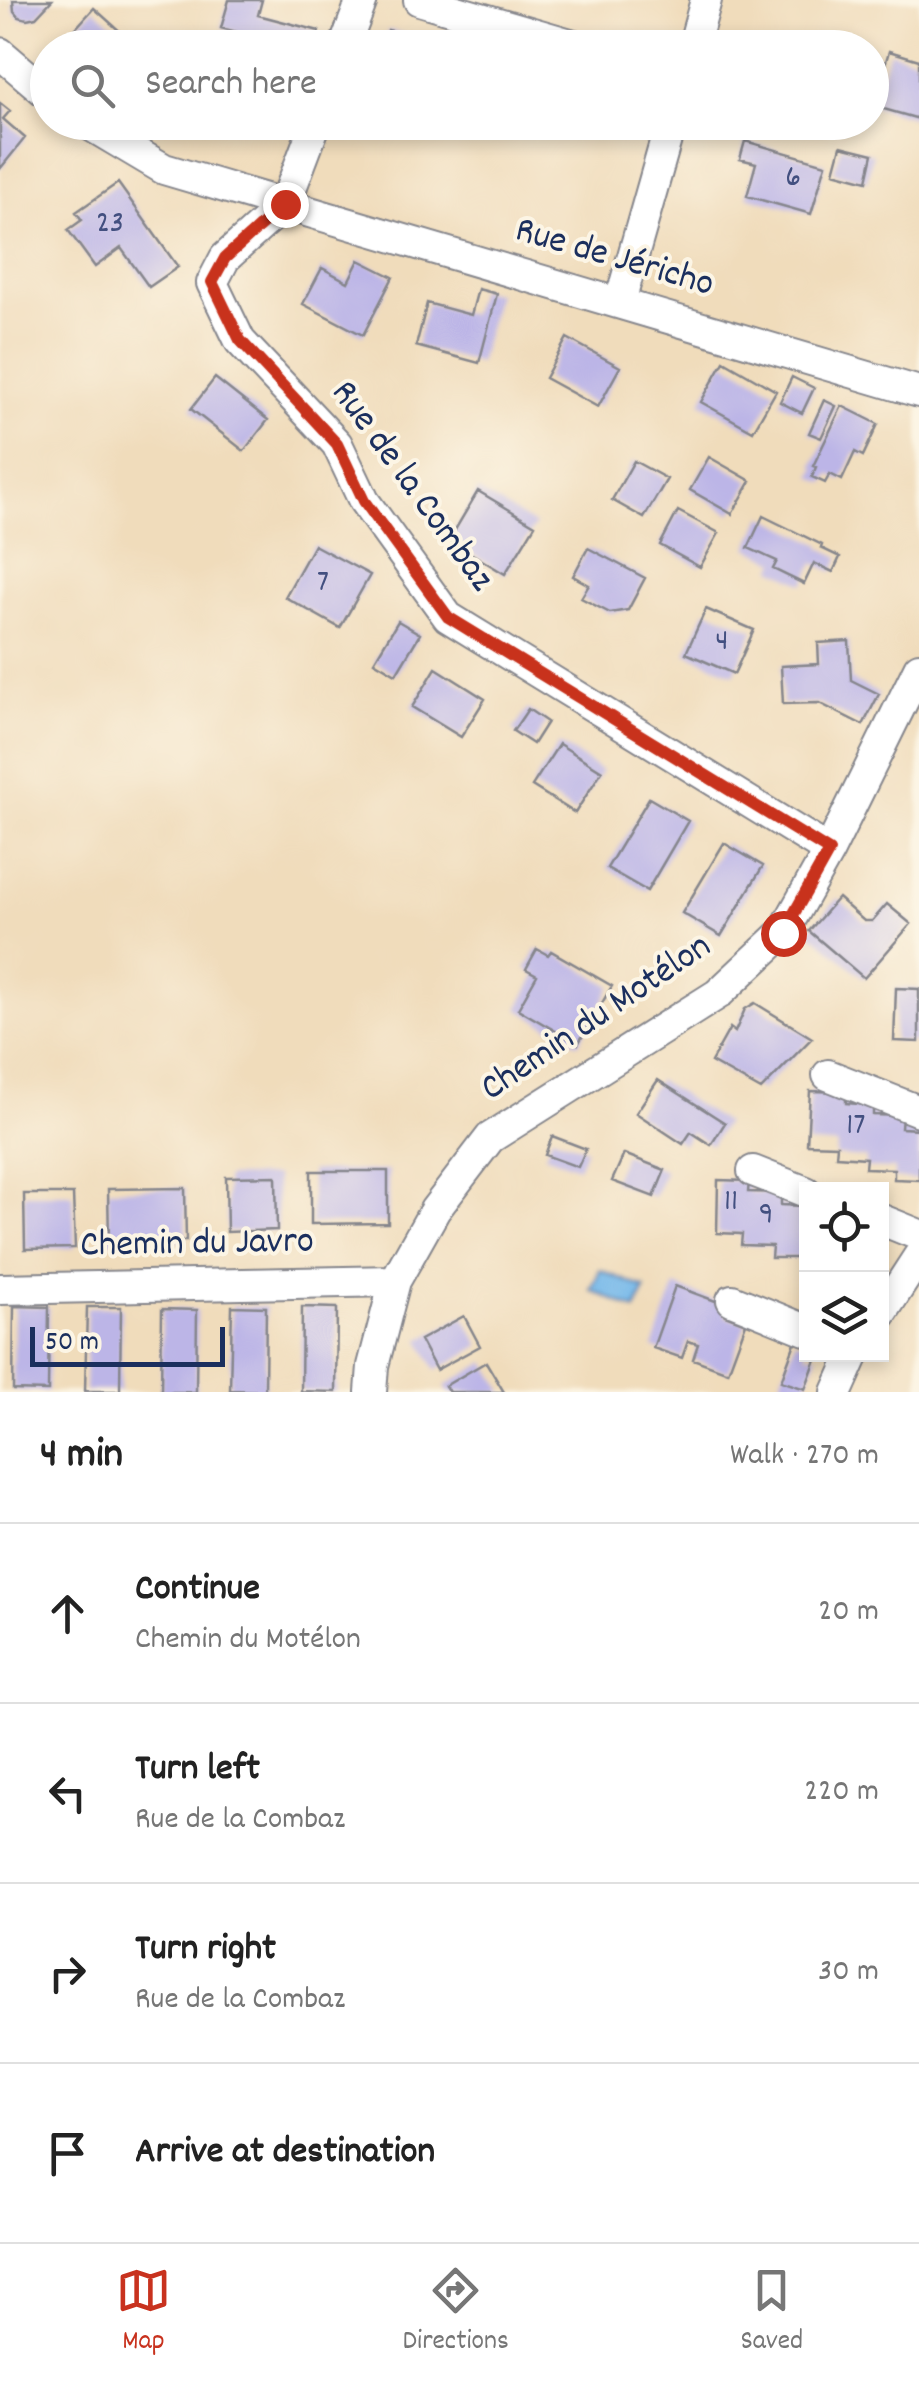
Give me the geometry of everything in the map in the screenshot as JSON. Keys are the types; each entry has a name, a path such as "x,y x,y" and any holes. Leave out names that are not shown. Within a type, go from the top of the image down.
{"street":[{"path":"351,30 362,0"},
{"path":"419,0 522,30"},
{"path":"697,30 706,0"},
{"path":"0,53 30,79"},
{"name":"Rue de Jéricho","path":"115,140 164,169 919,392"},
{"path":"285,204 309,140"},
{"path":"620,302 666,140"},
{"name":"Rue de la Combaz","path":"285,204 225,258 212,282 240,340 337,444 364,501 448,617 829,851"},
{"name":"Chemin du Motélon","path":"371,1392 373,1366 395,1281 435,1210 490,1138 718,994 783,933 829,851 919,668"},
{"path":"828,1075 919,1110"},
{"path":"753,1172 799,1189"},
{"path":"889,1223 919,1234"},
{"path":"889,1301 919,1256"},
{"name":"Chemin du Javro","path":"0,1289 395,1281"},
{"path":"732,1300 799,1327"},
{"path":"838,1392 851,1362"}],"water":[{"path":"600,1270 645,1289 636,1310 591,1290"}],"building":[{"path":"13,0 52,0 36,17 27,19 14,11"},
{"path":"229,0 262,0 258,15 315,30 229,30 221,28"},
{"path":"94,8 118,30 74,30"},
{"path":"889,51 919,60 919,119 889,111"},
{"path":"0,103 10,111 3,119 25,138 0,169"},
{"path":"745,141 826,164 811,214 747,196 756,163 740,159"},
{"path":"841,146 873,154 867,181 834,172"},
{"path":"118,183 178,267 149,287 121,248 95,267 68,230 82,220 76,212"},
{"path":"359,260 393,277 363,335 303,304 322,268 348,282"},
{"path":"478,289 497,294 479,363 416,346 427,303 471,315"},
{"path":"567,338 620,367 598,407 545,378"},
{"path":"724,361 776,391 753,431 701,402"},
{"path":"792,377 814,388 802,413 780,402"},
{"path":"215,378 268,420 244,451 191,409"},
{"path":"824,400 836,406 821,438 809,433"},
{"path":"842,406 878,424 863,456 855,452 842,480 830,474 825,483 812,477 816,467 813,466"},
{"path":"709,457 751,481 732,514 690,490"},
{"path":"634,461 667,479 644,518 612,500"},
{"path":"478,491 535,525 505,574 449,540"},
{"path":"678,511 719,533 700,567 660,545"},
{"path":"763,516 840,557 833,572 814,563 804,584 773,569 777,561 748,548"},
{"path":"314,545 370,575 340,628 285,597"},
{"path":"588,548 645,578 628,610 610,613 581,598 589,585 573,576"},
{"path":"706,609 754,630 734,674 686,653"},
{"path":"398,621 420,634 396,674 374,661"},
{"path":"849,641 851,680 879,694 863,725 819,703 783,704 781,666 819,664 818,643"},
{"path":"436,668 485,699 461,737 412,707"},
{"path":"528,709 547,722 533,744 513,731"},
{"path":"559,744 602,771 575,813 532,786"},
{"path":"649,798 688,821 647,891 607,868"},
{"path":"724,843 763,866 721,936 682,913"},
{"path":"838,898 864,921 872,921 887,904 911,924 864,978 809,931"},
{"path":"537,949 548,955 551,951 612,986 578,1044 518,1009 537,975 526,969"},
{"path":"896,988 919,989 919,1042 894,1041"},
{"path":"755,1003 812,1038 761,1090 711,1062 730,1028 735,1032 745,1009"},
{"path":"658,1080 725,1123 711,1145 691,1132 683,1144 636,1113"},
{"path":"810,1091 846,1092 846,1103 873,1105 873,1115 902,1116 901,1128 919,1129 919,1180 894,1179 894,1169 865,1168 866,1158 836,1156 837,1145 807,1144"},
{"path":"552,1136 586,1149 578,1167 545,1155"},
{"path":"624,1154 665,1170 654,1197 612,1181"},
{"path":"311,1171 388,1171 388,1223 311,1224"},
{"path":"276,1176 277,1230 227,1232 226,1177"},
{"path":"718,1180 749,1181 748,1192 781,1193 781,1205 799,1206 799,1258 771,1258 772,1246 741,1245 742,1234 717,1233"},
{"path":"185,1188 186,1241 109,1242 108,1189"},
{"path":"24,1194 73,1194 75,1248 25,1249"},
{"path":"675,1286 729,1306 725,1315 746,1323 728,1372 693,1359 698,1344 688,1341 682,1358 653,1348"},
{"path":"14,1306 49,1307 48,1391 13,1390"},
{"path":"232,1306 266,1307 265,1391 230,1390"},
{"path":"87,1307 121,1307 120,1391 85,1391"},
{"path":"302,1307 337,1308 336,1392 301,1391"},
{"path":"162,1309 197,1310 196,1392 161,1392"},
{"path":"464,1316 480,1346 436,1370 420,1340"},
{"path":"796,1340 799,1341 799,1362 815,1362 805,1389 781,1381"},
{"path":"486,1362 504,1392 449,1392 445,1386"}],"route":[{"path":"285,204 225,258 212,282 240,340 337,444 364,501 448,617 829,851 783,933"}]}
